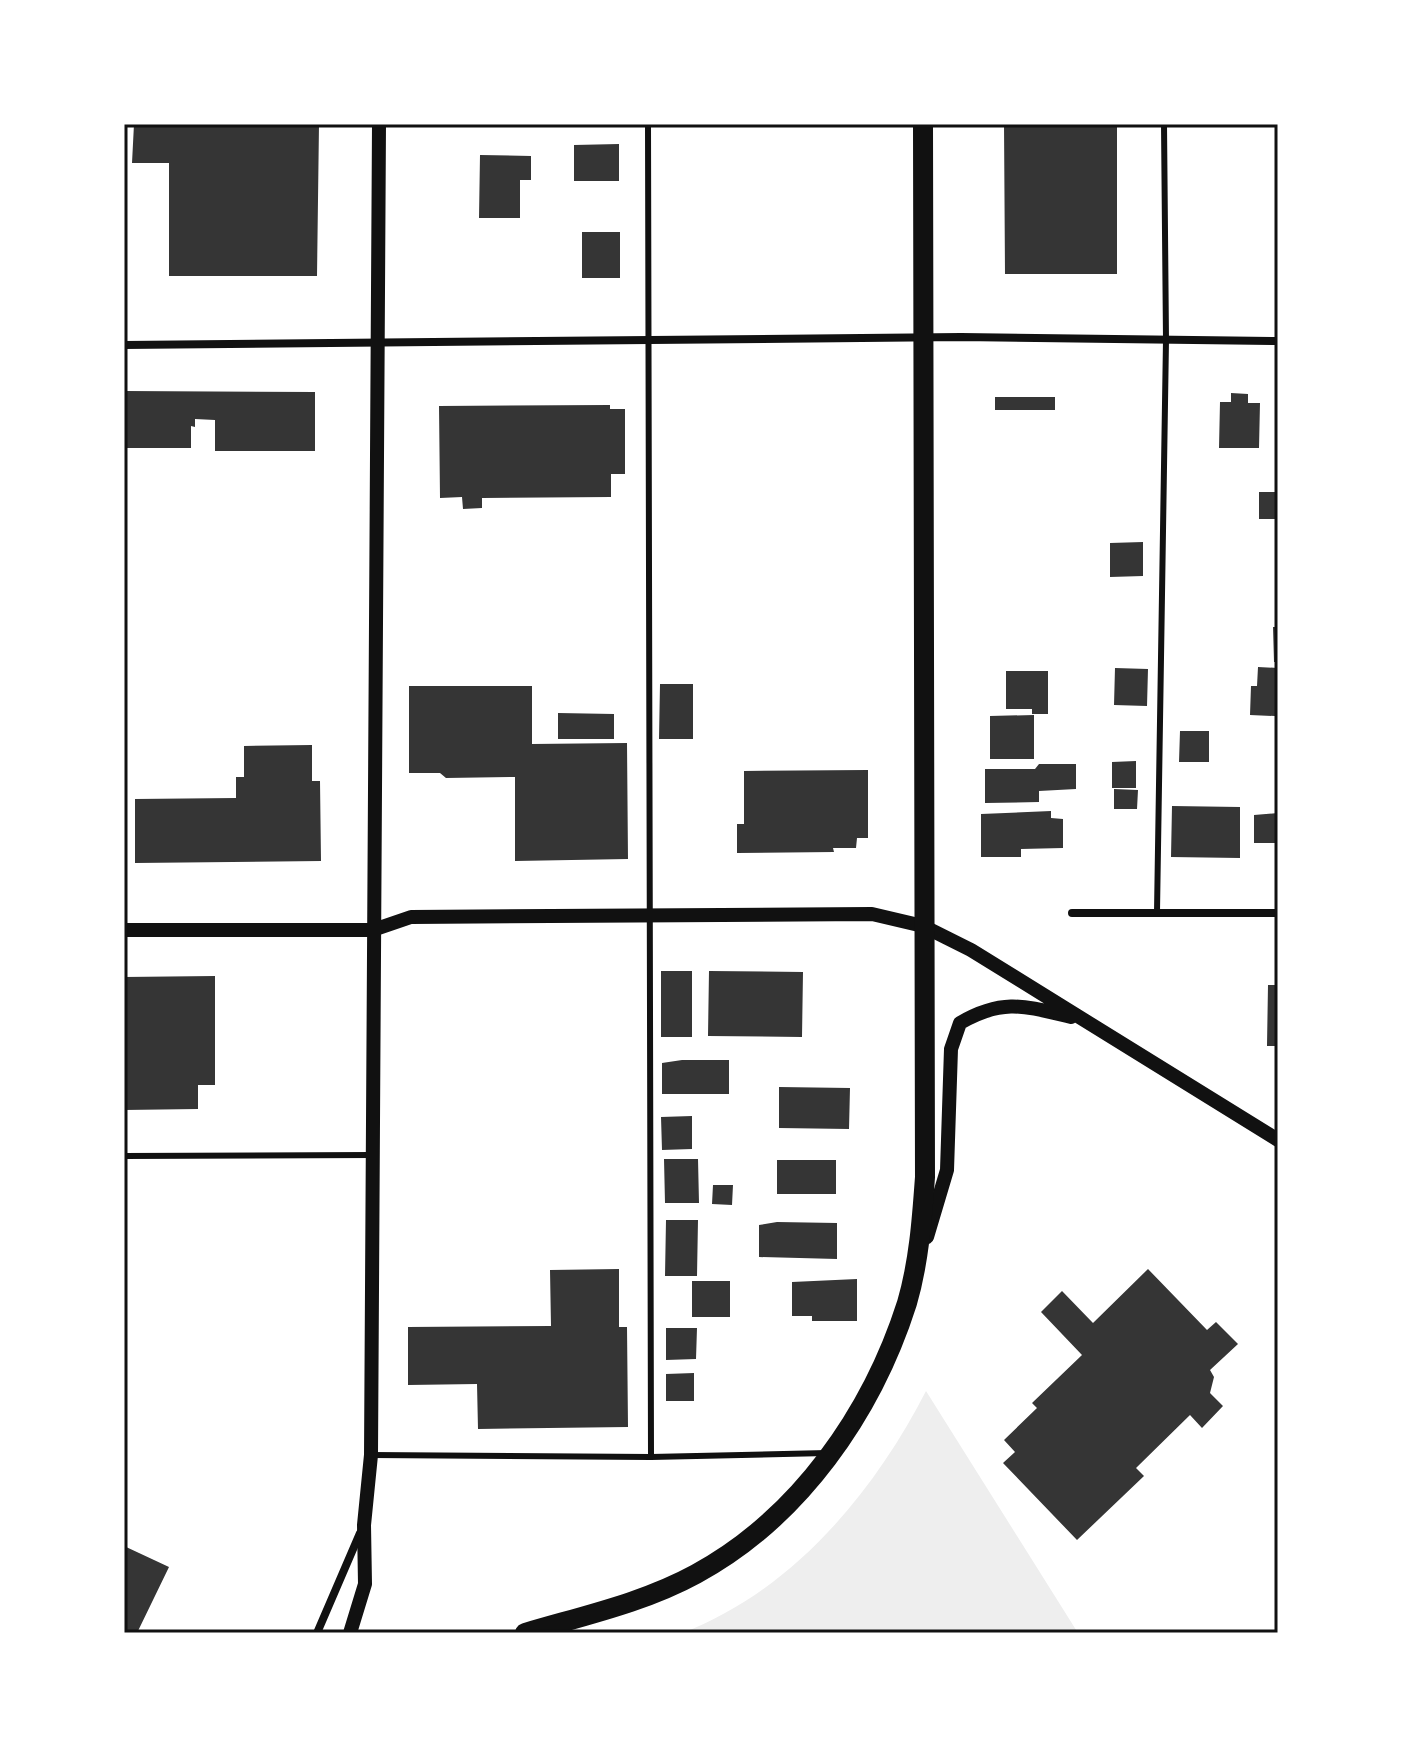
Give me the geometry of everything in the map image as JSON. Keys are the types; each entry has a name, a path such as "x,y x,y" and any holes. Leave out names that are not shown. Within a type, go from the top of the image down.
{"main road":[{"path":"525,1633 647,1597 698,1573 789,1504 833,1453 885,1360 907,1302 919,1246 925,1177 923,124"}],"street":[{"path":"350,1633 365,1584 364,1525 371,1455 379,124"},
{"path":"124,345 923,337 1278,341"},
{"path":"1072,913 1278,913"},
{"path":"124,930 373,930 411,917 872,914 923,926 971,950 1278,1140"},
{"path":"907,1302 947,1170 951,1049 960,1023 997,1005 1026,1006 1082,1020"},
{"path":"317,1633 364,1525"}],"lane":[{"path":"648,124 651,1457"},
{"path":"1157,912 1166,340 1164,124"},
{"path":"124,1156 372,1155"},
{"path":"371,1455 651,1457 833,1453"}],"shaded area":[{"path":"926,1391 1078,1633 682,1633 722,1615 759,1592 794,1565 825,1535 855,1502 881,1466"}],"building":[{"path":"134,124 319,124 317,276 169,276 169,163 132,163"},
{"path":"1004,124 1117,124 1117,274 1005,274"},
{"path":"619,144 619,181 574,181 574,145"},
{"path":"480,155 531,156 531,180 520,180 520,218 479,218"},
{"path":"582,232 620,232 620,278 582,278"},
{"path":"124,391 315,392 315,451 215,451 215,420 195,419 195,427 191,426 191,448 124,448"},
{"path":"1231,393 1248,394 1248,403 1260,403 1259,448 1219,448 1220,402 1231,402"},
{"path":"995,397 1055,397 1055,410 995,410"},
{"path":"610,405 610,409 625,409 625,474 611,474 611,497 482,498 482,508 463,509 462,497 440,498 439,406"},
{"path":"1259,492 1278,492 1278,519 1259,519"},
{"path":"1143,542 1143,576 1110,577 1110,543"},
{"path":"1273,627 1278,627 1278,662 1274,662"},
{"path":"1258,667 1278,668 1275,716 1250,715 1251,686 1257,686"},
{"path":"1115,668 1148,669 1147,706 1114,705"},
{"path":"1006,671 1048,671 1048,714 1032,714 1032,709 1006,709"},
{"path":"660,684 693,684 693,739 659,739"},
{"path":"409,686 532,686 532,744 627,743 628,859 515,861 515,777 446,778 440,773 409,773"},
{"path":"558,713 614,714 614,739 558,739"},
{"path":"1034,715 1034,759 990,759 990,716"},
{"path":"1180,731 1209,731 1209,762 1179,762"},
{"path":"312,745 312,781 320,781 321,861 135,863 135,799 236,798 236,777 244,777 244,746"},
{"path":"1136,761 1136,788 1112,788 1112,762"},
{"path":"1039,764 1076,764 1076,789 1039,791 1039,802 985,803 985,769 1035,769"},
{"path":"868,770 868,838 857,838 856,848 833,848 834,852 737,853 737,824 744,824 744,771"},
{"path":"1114,789 1138,790 1137,809 1114,809"},
{"path":"1172,806 1240,807 1240,858 1171,857"},
{"path":"1051,811 1051,818 1063,819 1063,848 1021,849 1021,857 981,857 981,814"},
{"path":"1278,813 1278,843 1254,843 1254,815"},
{"path":"661,971 692,971 692,1037 661,1037"},
{"path":"709,971 803,972 802,1037 708,1036"},
{"path":"215,976 215,1085 198,1085 198,1109 124,1110 124,977"},
{"path":"1268,985 1278,985 1278,1046 1267,1046"},
{"path":"729,1060 729,1094 662,1094 662,1063"},
{"path":"779,1087 850,1088 849,1129 779,1128"},
{"path":"692,1116 692,1149 662,1150 661,1117"},
{"path":"664,1159 698,1159 699,1203 665,1203"},
{"path":"777,1160 836,1160 836,1194 777,1194"},
{"path":"713,1185 733,1185 732,1205 712,1204"},
{"path":"666,1220 698,1220 697,1276 665,1276"},
{"path":"777,1222 837,1223 837,1259 759,1257 759,1225"},
{"path":"619,1269 619,1327 627,1327 628,1427 478,1429 477,1384 408,1385 408,1327 551,1326 550,1270"},
{"path":"1148,1269 1207,1330 1216,1322 1238,1344 1210,1370 1214,1377 1210,1393 1223,1406 1202,1428 1190,1415 1136,1468 1144,1476 1077,1540 1003,1463 1015,1452 1004,1440 1037,1408 1032,1403 1082,1355 1041,1312 1062,1291 1093,1323"},
{"path":"857,1279 857,1321 812,1321 812,1316 792,1316 792,1282"},
{"path":"692,1281 730,1281 730,1317 692,1317"},
{"path":"666,1328 697,1328 696,1359 666,1360"},
{"path":"694,1373 694,1401 666,1401 666,1374"},
{"path":"124,1546 169,1567 137,1633 124,1633"}]}
